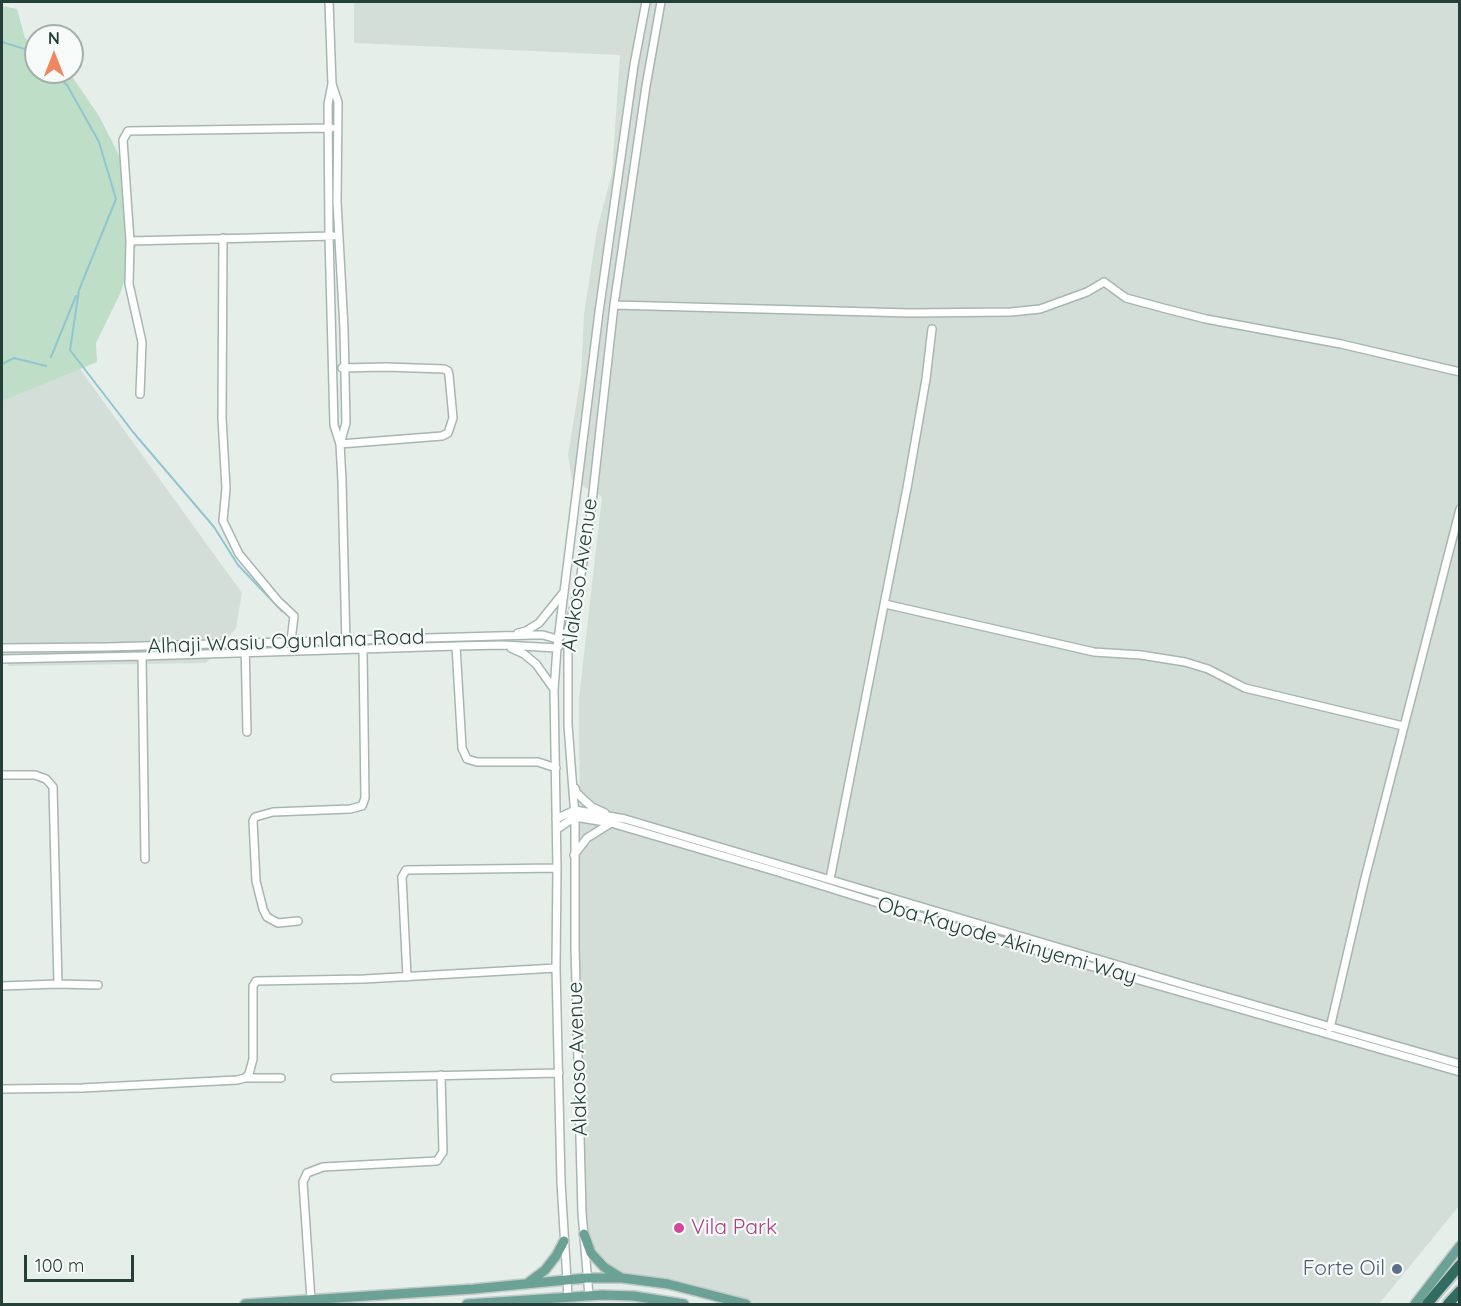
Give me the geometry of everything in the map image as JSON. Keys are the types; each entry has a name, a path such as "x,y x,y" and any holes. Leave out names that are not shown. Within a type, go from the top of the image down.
{"highway":[{"path":"1427,1305 1460,1265"},
{"path":"1448,1305 1460,1291"}],"main road":[{"path":"584,1234 591,1253 604,1267 622,1278"},
{"path":"528,1284 545,1270 564,1241"},
{"path":"1415,1305 1460,1246"},
{"path":"245,1305 311,1300 353,1301 587,1278 622,1278 668,1284 746,1305"},
{"path":"467,1305 589,1296 684,1305"}],"street":[{"path":"329,2 332,84 338,102 339,236 346,423 340,444"},
{"name":"Alakoso Avenue","path":"568,1297 564,1241 556,968 554,690 556,648 631,86 646,2"},
{"name":"Alakoso Avenue","path":"589,1296 584,1234 574,855 575,814 567,685 568,631 579,586 590,520 614,305 646,86 661,2"},
{"path":"332,84 328,95 328,236 334,425 340,444 346,651"},
{"path":"140,394 142,342 129,284 130,241 123,140 128,131 338,127"},
{"path":"130,241 339,236"},
{"path":"223,238 222,418 226,488 223,521 239,554 294,616 291,641"},
{"path":"614,305 910,313 1011,312 1040,309 1087,292 1104,282 1126,298 1206,319 1341,344 1460,372"},
{"path":"830,879 921,413 932,329"},
{"path":"333,368 386,366 444,369 449,375 453,418 448,433 442,436 340,444"},
{"path":"1330,1030 1403,726 1460,509"},
{"path":"508,636 526,631 539,623 564,592"},
{"path":"885,604 1073,648 1185,662 1208,669 1245,688 1403,726"},
{"path":"557,639 568,631"},
{"name":"Alhaji Wasiu Ogunlana Road","path":"2,648 543,635 557,639"},
{"path":"556,648 568,641"},
{"path":"245,642 247,732"},
{"path":"503,645 530,658 554,690"},
{"name":"Alhaji Wasiu Ogunlana Road","path":"2,659 503,645 556,648"},
{"path":"456,646 462,748 467,759 477,762 538,762 556,768"},
{"path":"298,921 278,923 267,917 263,909 256,881 253,821 255,817 273,812 350,809 362,806 365,798 363,650"},
{"path":"142,656 145,859"},
{"path":"570,762 576,792 592,807 613,820 587,838 574,855"},
{"path":"2,776 35,775 46,778 52,787 58,984"},
{"path":"556,819 575,814"},
{"path":"556,829 575,814"},
{"name":"Oba Kayode Akinyemi Way","path":"575,814 613,820 830,879 1192,987 1460,1072"},
{"name":"Oba Kayode Akinyemi Way","path":"613,820 968,931 1460,1064"},
{"path":"407,977 402,877 406,870 557,868"},
{"path":"245,1078 249,1074 253,1059 253,986 256,981 407,977 556,968"},
{"path":"2,986 98,985"},
{"path":"335,1078 559,1073"},
{"path":"311,1300 303,1182 307,1173 323,1167 437,1161 443,1152 441,1075"},
{"path":"2,1089 82,1088 245,1078 281,1078"}],"shaded area":[{"path":"354,2 1459,2 1459,1206 1379,1304 760,1304 610,1276 583,1247 578,1050 579,698 602,497 572,480 568,455 581,375 584,314 597,230 612,173 620,55 354,43"},
{"path":"2,321 39,354 80,369 242,593 236,628 206,663 9,666 2,656"}],"green space":[{"path":"2,6 17,9 24,34 24,84 77,84 99,116 120,157 136,246 120,294 96,343 97,362 2,401"}],"waterway":[{"path":"2,42 24,49"},
{"path":"66,84 99,142 116,199 79,290"},
{"path":"79,290 70,350 133,432 214,527 238,565 282,611"},
{"path":"51,357 76,296"},
{"path":"2,364 14,358 46,366"}],"place":[{"name":"Vila Park","path":"679,1228"},
{"name":"Forte Oil","path":"1397,1269"}]}
